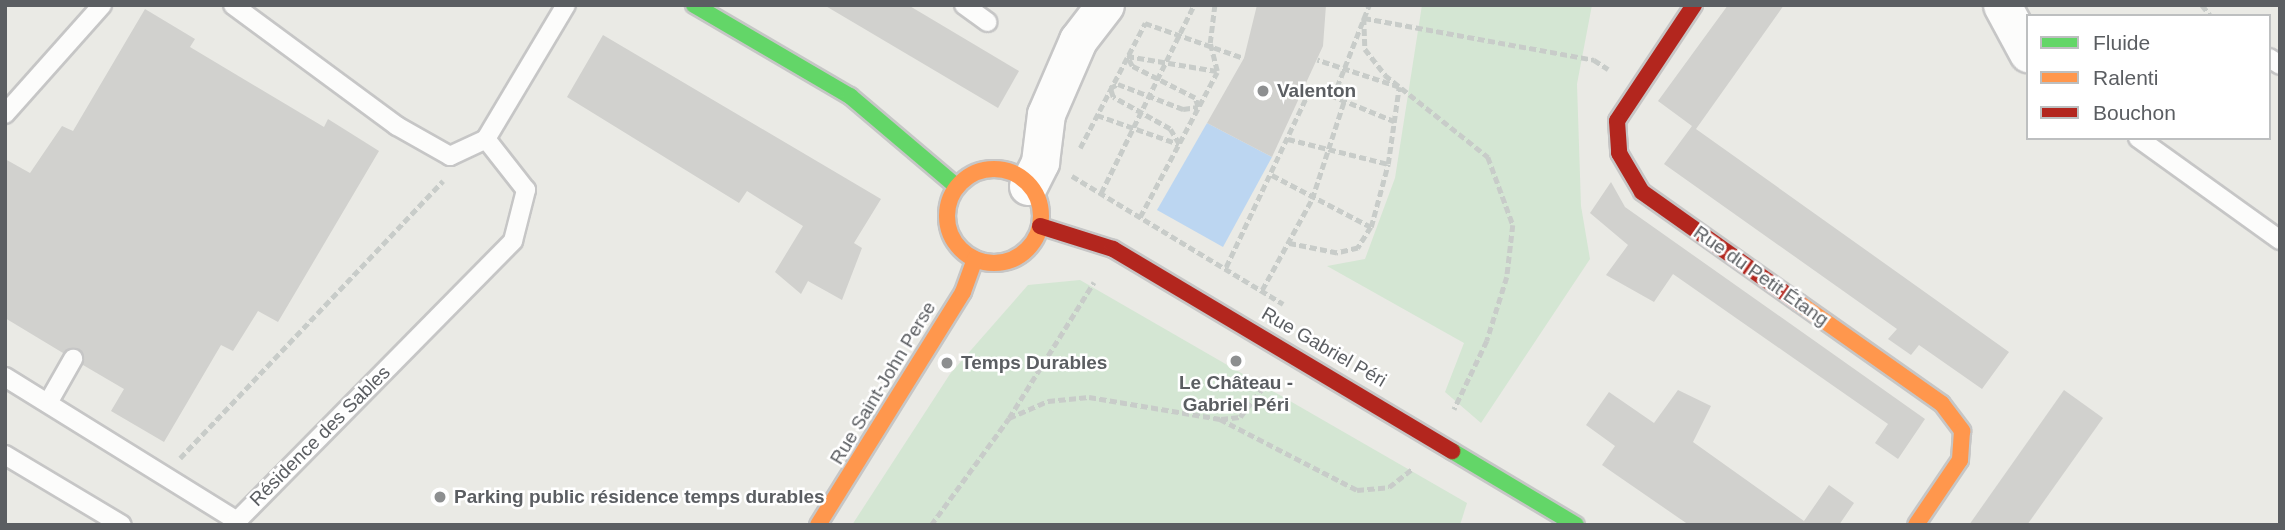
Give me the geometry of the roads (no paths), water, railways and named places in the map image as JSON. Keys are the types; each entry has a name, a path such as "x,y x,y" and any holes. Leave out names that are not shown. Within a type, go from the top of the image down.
{"street":[{"path":"694,5 850,96 956,186"},
{"path":"1028,186 1040,162 1046,114 1079,40 1105,5"},
{"name":"Rue du Petit Étang","path":"1694,5 1617,121 1619,153 1642,192 1942,404 1962,431 1960,460 1916,525"},
{"path":"2002,5 2026,49"},
{"path":"999,168 1028,186 1037,195 1041,226 1034,242 1008,261 975,259 960,250 948,227 956,186 983,169 999,168"},
{"name":"Rue Gabriel Péri","path":"1041,226 1113,249 1435,437 1576,525"},
{"name":"Rue Saint-John Perse","path":"818,525 957,302 975,259"}],"lane":[{"path":"5,114 102,5"},
{"path":"233,5 397,126 450,156 486,139 566,5"},
{"path":"964,5 987,22"},
{"name":"Résidence des Sables","path":"5,377 237,520 513,241 526,190 486,139"},
{"path":"2141,140 2280,240"},
{"path":"48,404 73,359"},
{"path":"5,455 122,525"}],"water":[{"path":"1207,123 1272,157 1223,247 1157,210"}],"place":[{"name":"Valenton","path":"1263,91"},
{"name":"Le Château - Gabriel Péri","path":"1236,361"},
{"name":"Temps Durables","path":"947,363"},
{"name":"Parking public résidence temps durables","path":"440,497"}]}
